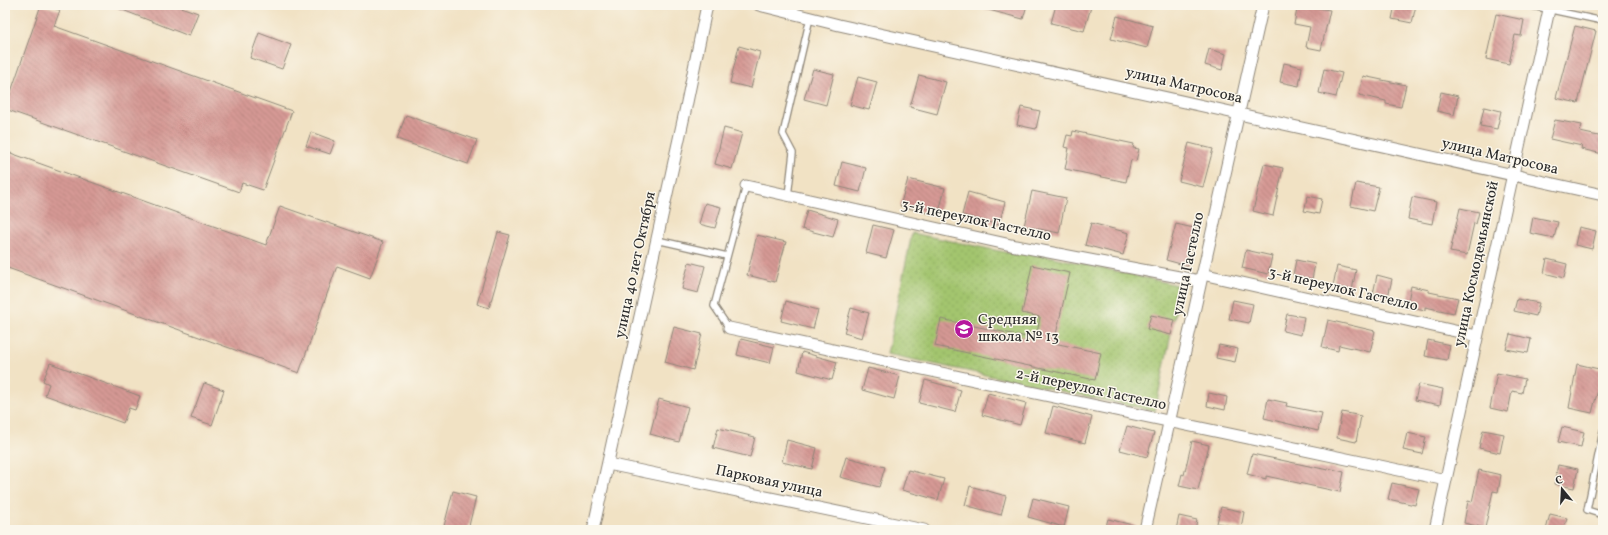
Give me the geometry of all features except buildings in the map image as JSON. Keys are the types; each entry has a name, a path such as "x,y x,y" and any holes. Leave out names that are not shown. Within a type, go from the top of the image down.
{"street":[{"name":"улица 40 лет Октября","path":"593,530 707,5"},
{"name":"улица Матросова","path":"759,5 810,18 1603,195"},
{"name":"улица Гастелло","path":"1145,530 1263,5"},
{"name":"улица Космодемьянской","path":"1435,530 1549,7"},
{"name":"3-й переулок Гастелло","path":"746,186 1011,245 1201,278 1477,336"},
{"name":"2-й переулок Гастелло","path":"729,328 1446,480"},
{"name":"Парковая улица","path":"608,464 924,530"}],"lane":[{"path":"1528,5 1549,7 1603,22"},
{"path":"788,196 793,153 783,134 810,18"},
{"path":"729,328 714,306 746,186"},
{"path":"657,240 727,256"},
{"path":"1603,431 1587,510 1603,515"}],"green space":[{"path":"912,233 1019,255 1026,251 1181,286 1155,411 887,354"}],"place":[{"name":"Средняя школа № 13","path":"964,329"}]}
